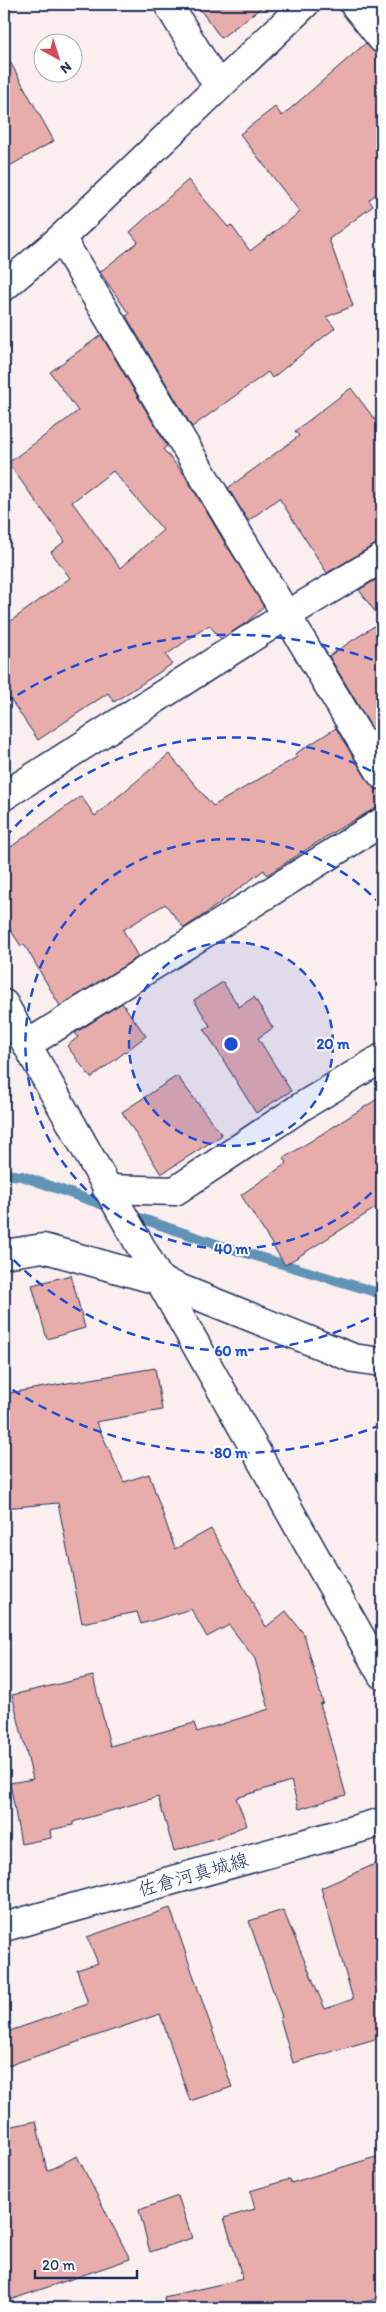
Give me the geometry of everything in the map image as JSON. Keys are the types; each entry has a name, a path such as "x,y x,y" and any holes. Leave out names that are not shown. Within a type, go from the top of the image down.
{"street":[{"path":"168,4 218,86"},
{"path":"4,287 61,238 305,4"},
{"path":"354,4 382,39"},
{"path":"61,238 382,775"},
{"path":"4,796 287,616 382,558"},
{"path":"28,1044 382,822"},
{"path":"4,1004 382,1675"},
{"path":"107,1189 175,1191 301,1106 382,1058"},
{"path":"4,1254 43,1248 160,1281 353,1358 382,1362"},
{"name":"佐倉河真城線","path":"4,1927 382,1822"}],"building":[{"path":"196,4 266,4 221,38"},
{"path":"366,43 376,53 382,54 382,189 369,200 373,206 329,239 353,306 326,317 335,328 272,378 268,372 192,427 126,316 129,314 100,272 138,242 130,232 188,180 228,227 231,225 250,251 300,212 240,134 275,107 282,116"},
{"path":"4,51 54,141 4,169"},
{"path":"101,335 167,446 163,449 184,474 224,544 231,552 264,607 246,623 221,639 209,625 166,655 172,664 114,702 108,693 38,740 4,690 4,626 70,578 51,552 65,541 8,463 78,411 50,372","holes":["113,471 163,530 120,568 72,502"]},
{"path":"351,388 382,429 382,542 327,573 279,498 248,521 228,488 299,436 295,431"},
{"path":"382,576 382,621 359,590"},
{"path":"382,621 382,745 329,656"},
{"path":"336,728 369,783 374,788 382,791 382,807 374,809 335,831 267,875 264,870 184,928 165,904 123,930 138,957 60,1006 24,944 21,946 4,920 4,852 81,796 95,816 169,754 213,806 297,757 295,754"},
{"path":"223,982 239,1007 254,997 273,1028 258,1038 291,1091 256,1113 204,1029 210,1026 194,1000"},
{"path":"122,1003 146,1036 91,1078 67,1046 78,1037 75,1033"},
{"path":"177,1076 222,1135 161,1174 122,1112"},
{"path":"382,1096 382,1204 285,1265 241,1195 287,1163 284,1158"},
{"path":"71,1275 85,1328 47,1339 32,1285"},
{"path":"155,1368 162,1410 96,1422 124,1482 149,1474 175,1549 211,1529 266,1627 286,1611 304,1634 323,1703 320,1704 346,1795 299,1809 291,1781 236,1798 247,1825 216,1838 174,1851 158,1797 73,1822 73,1825 50,1830 51,1838 21,1844 10,1783 33,1779 12,1695 93,1676 110,1746 194,1723 197,1732 269,1709 255,1659 229,1625 207,1637 191,1609 141,1624 137,1612 82,1623 58,1503 4,1508 4,1394"},
{"path":"382,1861 382,2037 293,2063 280,2018 282,2017 249,1921 283,1910 325,2009 353,1999 321,1888"},
{"path":"170,1908 232,2087 190,2101 160,2014 4,2067 4,2033 88,2004 77,1970 98,1963 87,1937"},
{"path":"36,2121 47,2171 77,2156 130,2259 4,2302 4,2128"},
{"path":"382,2155 382,2297 362,2303 364,2308 166,2308 164,2297 243,2279 224,2218 255,2209 250,2191 290,2179 291,2183"},
{"path":"178,2196 192,2238 150,2252 139,2210"}],"waterway":[{"path":"4,1174 22,1176 112,1208"},
{"path":"128,1214 216,1244 382,1294"}]}
